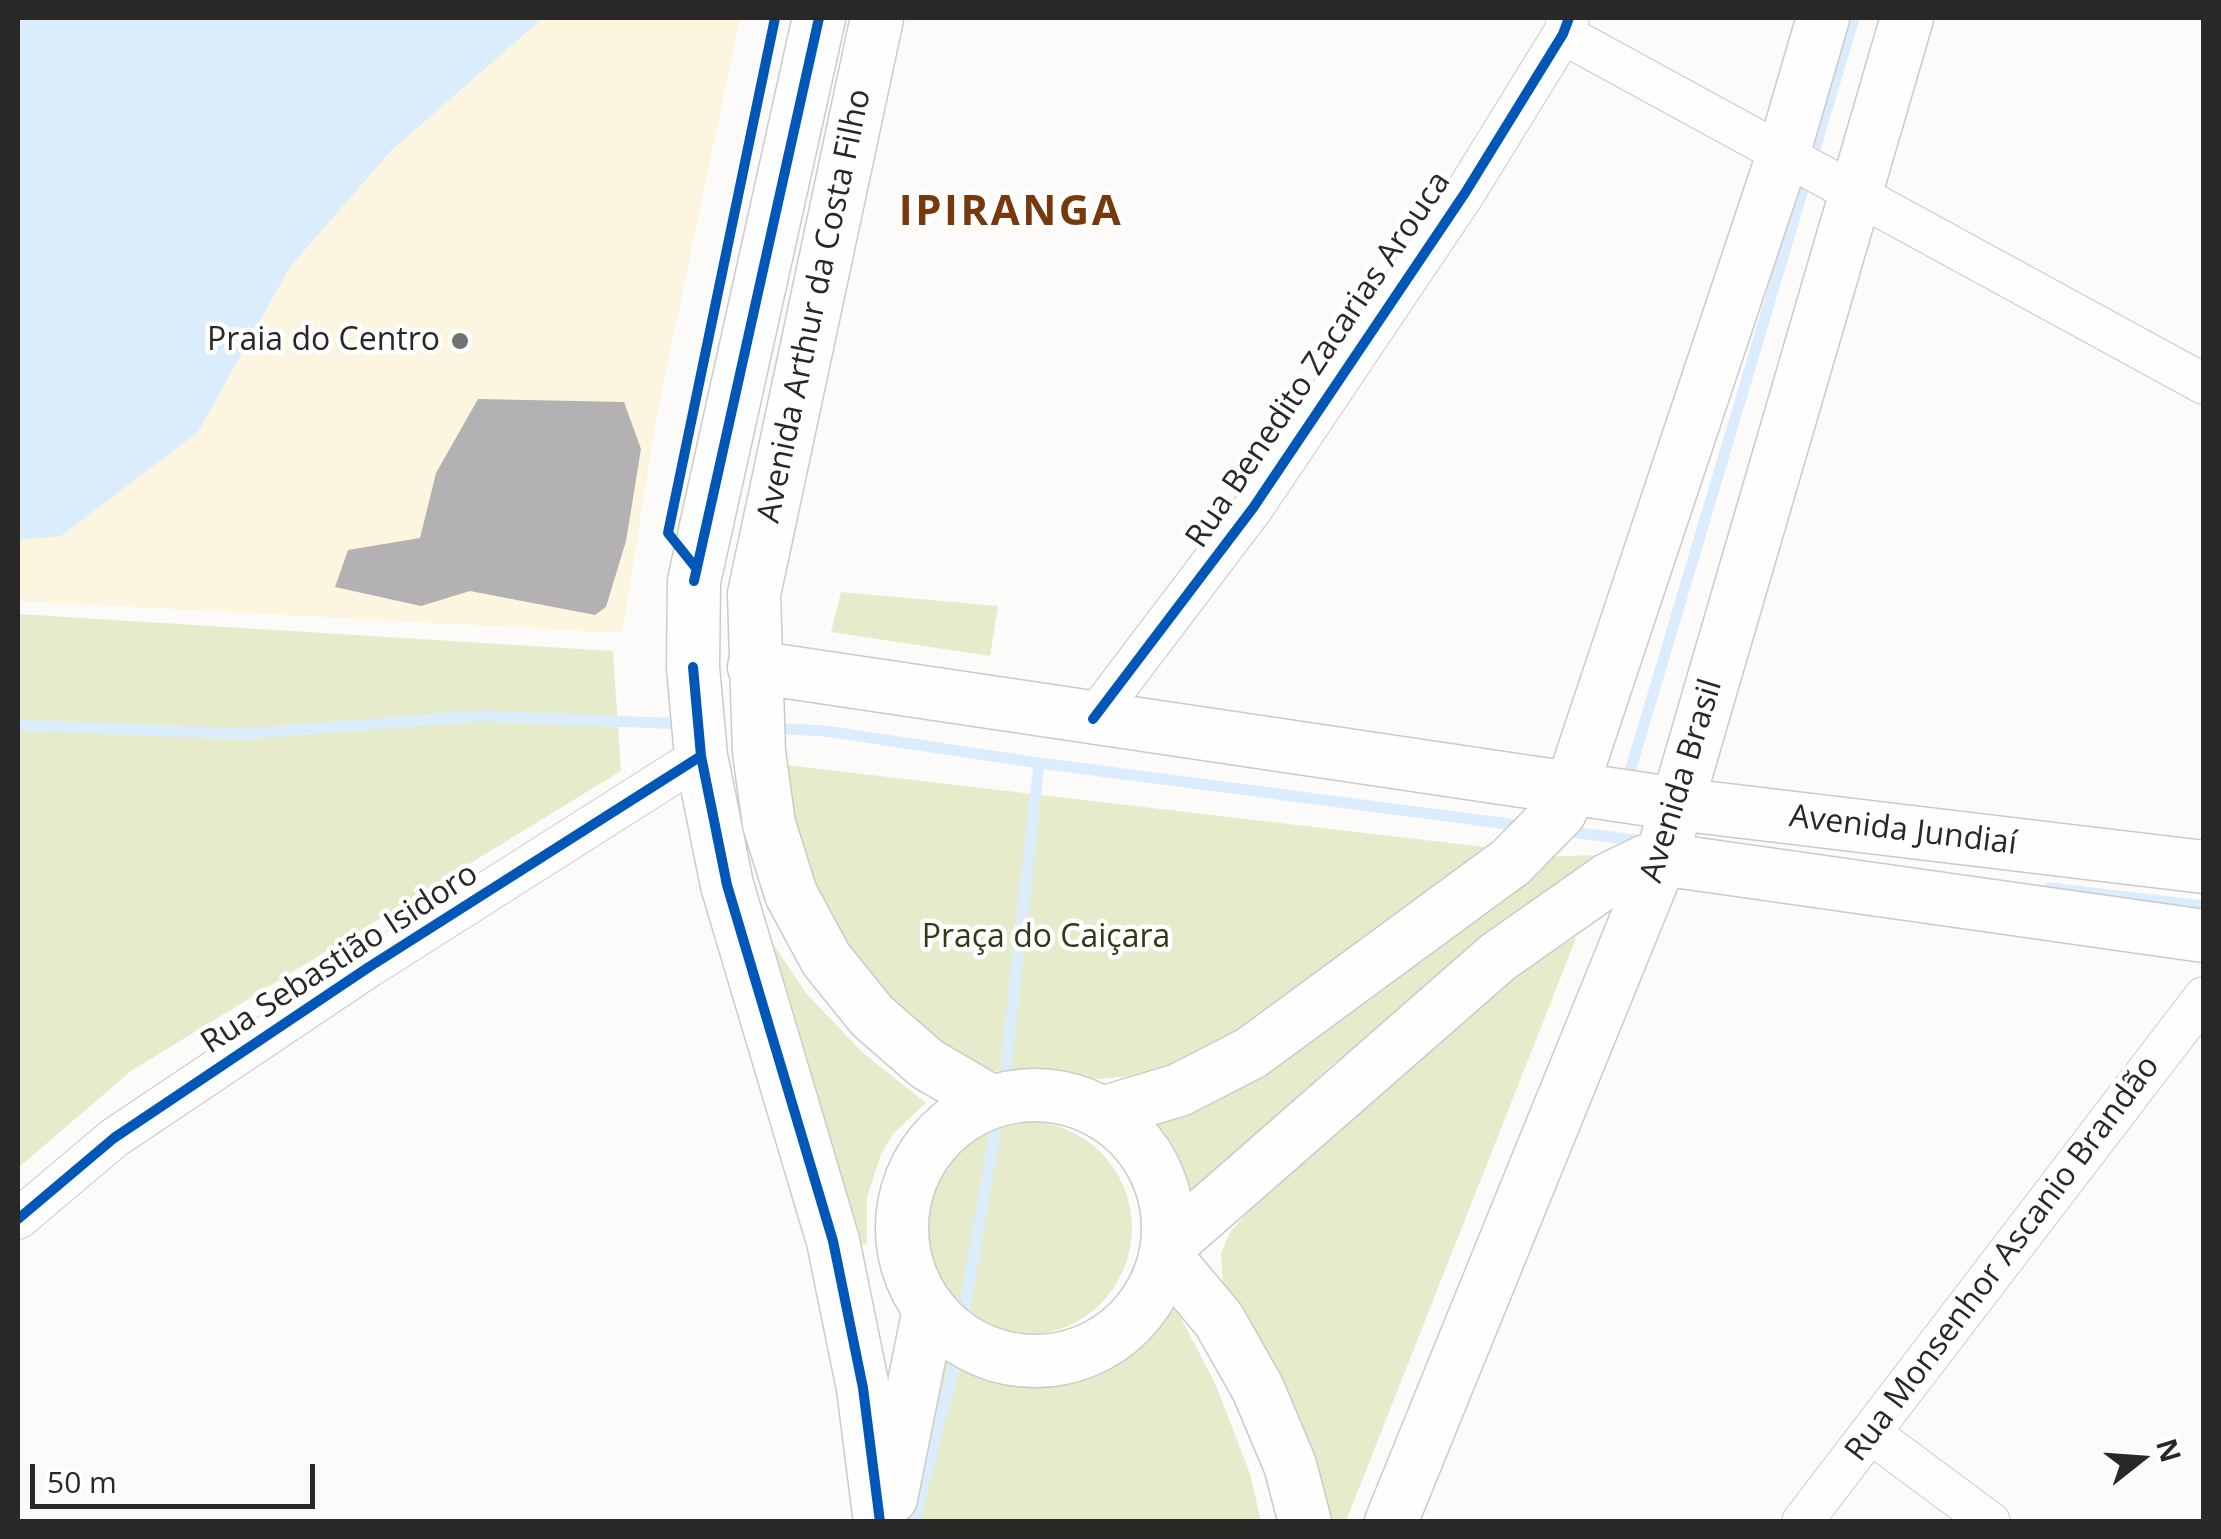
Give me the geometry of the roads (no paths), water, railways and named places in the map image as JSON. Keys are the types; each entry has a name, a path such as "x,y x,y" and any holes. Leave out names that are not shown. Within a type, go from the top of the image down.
{"main road":[{"name":"Avenida Arthur da Costa Filho","path":"819,18 694,581 693,667 700,746 727,885 832,1242 863,1388 883,1522"},
{"name":"Avenida Arthur da Costa Filho","path":"876,18 754,594 758,752 768,824 791,894 826,958 872,1016 927,1064 990,1100"},
{"name":"Avenida Brasil","path":"1391,1522 1666,825 1817,173 1823,18"},
{"name":"Avenida Brasil","path":"1576,800 1817,173 1907,18"},
{"name":"Avenida Jundiaí","path":"755,678 1093,719 1576,800 1666,825 2204,936"},
{"path":"1102,1113 1179,1090 1251,1053 1512,862 1576,800"},
{"name":"Avenida Jundiaí","path":"1666,825 2204,867"},
{"path":"1168,1252 1498,957 1609,879 1646,861 1666,825"},
{"path":"832,1242 924,1299 962,1338 1002,1357 1046,1360 1088,1350 1125,1325 1158,1286 1168,1252 1168,1210 1157,1177 1135,1140 1102,1113 1066,1098 1028,1094 990,1100 953,1122 925,1152 907,1190 902,1231 910,1272 924,1299 883,1522"},
{"path":"1168,1252 1218,1320 1258,1389 1290,1465 1306,1522"}],"street":[{"path":"1566,26 1817,173 2204,384"},
{"name":"Rua Benedito Zacarias Arouca","path":"1093,719 1253,508 1464,193 1566,26"},
{"name":"Rua Sebastião Isidoro","path":"18,1219 114,1138 700,746"},
{"name":"Rua Monsenhor Ascanio Brandão","path":"1802,1522 2204,997"},
{"path":"1870,1433 1990,1522"}],"water":[{"path":"18,18 543,18 392,150 290,267 198,432 61,536 18,540"}],"waterway":[{"path":"1626,785 1854,18"},
{"path":"18,725 243,734 480,716 686,724"},
{"path":"769,728 825,731 1524,826"},
{"path":"1006,1065 1039,763"},
{"path":"1562,831 1643,841"},
{"path":"2049,888 2204,906"},
{"path":"964,1311 995,1132"},
{"path":"914,1522 954,1367"}],"place":[{"name":"Praia do Centro","path":"460,341"}],"district":[{"name":"IPIRANGA","path":"1011,213"}],"park label":[{"name":"Praça do Caiçara","path":"1046,938"}]}
